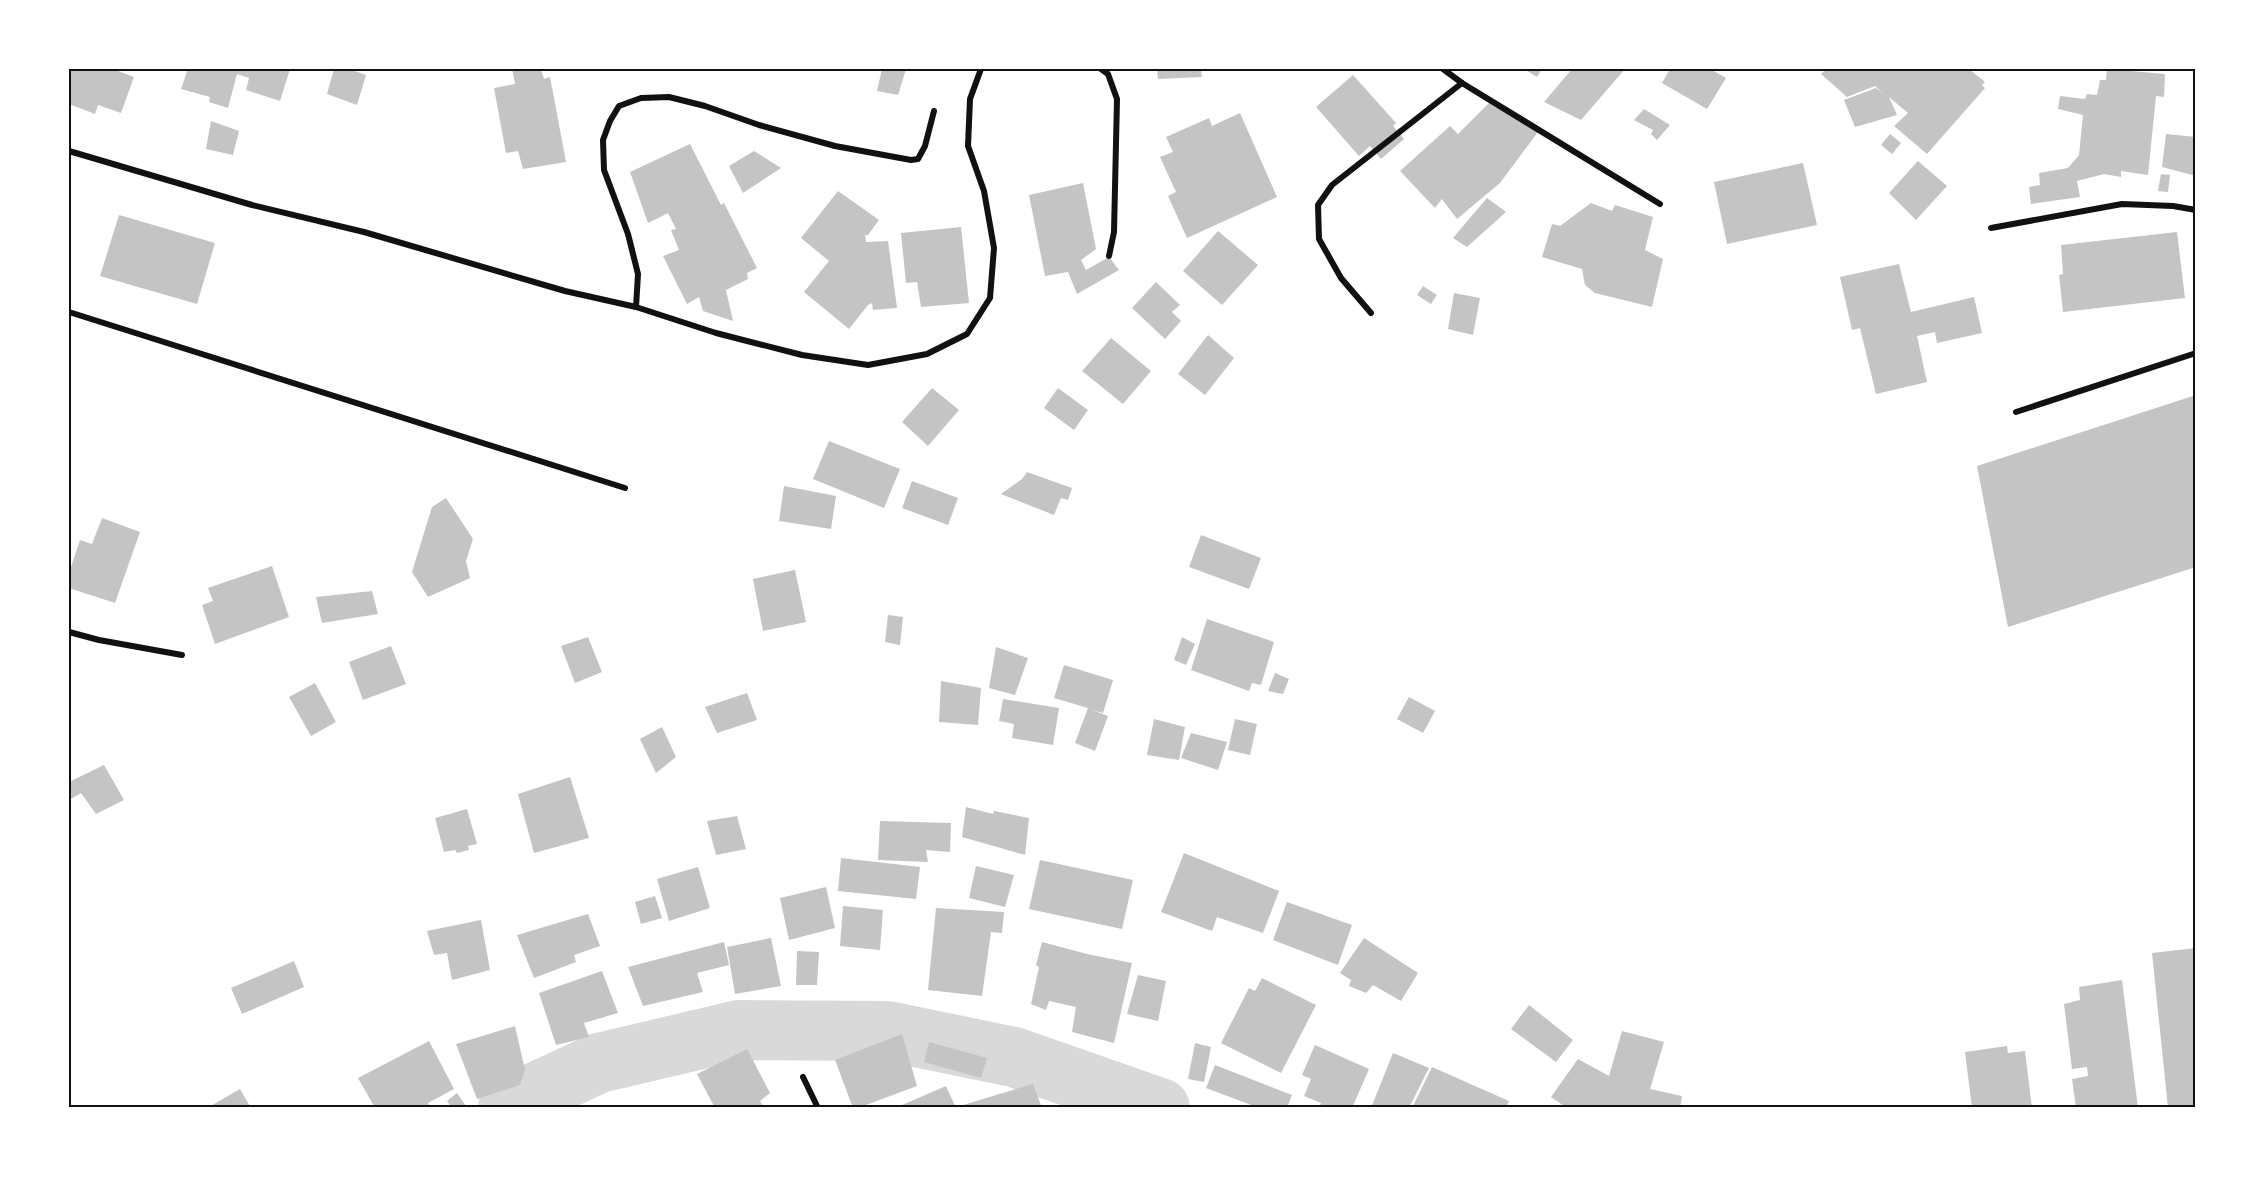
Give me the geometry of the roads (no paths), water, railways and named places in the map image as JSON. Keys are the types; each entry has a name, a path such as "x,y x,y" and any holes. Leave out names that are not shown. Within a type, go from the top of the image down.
{"street":[{"path":"69,151 252,205 364,232 565,291 636,307 716,333 802,355 868,365 927,354 967,334 990,298 994,248 984,191 968,146 970,99 981,69"},
{"path":"1101,69 1108,74 1117,99 1114,232 1109,256"},
{"path":"1443,69 1461,83 1660,204"},
{"path":"1371,312 1341,278 1319,240 1318,206 1332,185 1461,83"},
{"path":"636,307 638,274 628,234 604,170 603,140 618,106 641,98 669,97 835,146 911,160 918,159 922,153 934,111"},
{"path":"1991,228 2122,204 2173,206 2196,210"},
{"path":"69,312 625,488"},
{"path":"2016,412 2196,353"},
{"path":"69,632 99,640 182,655"},
{"path":"803,1077 818,1108"}],"waterway":[{"path":"508,1108 519,1100 599,1063 739,1030 887,1031 1014,1057 1160,1108"}]}
